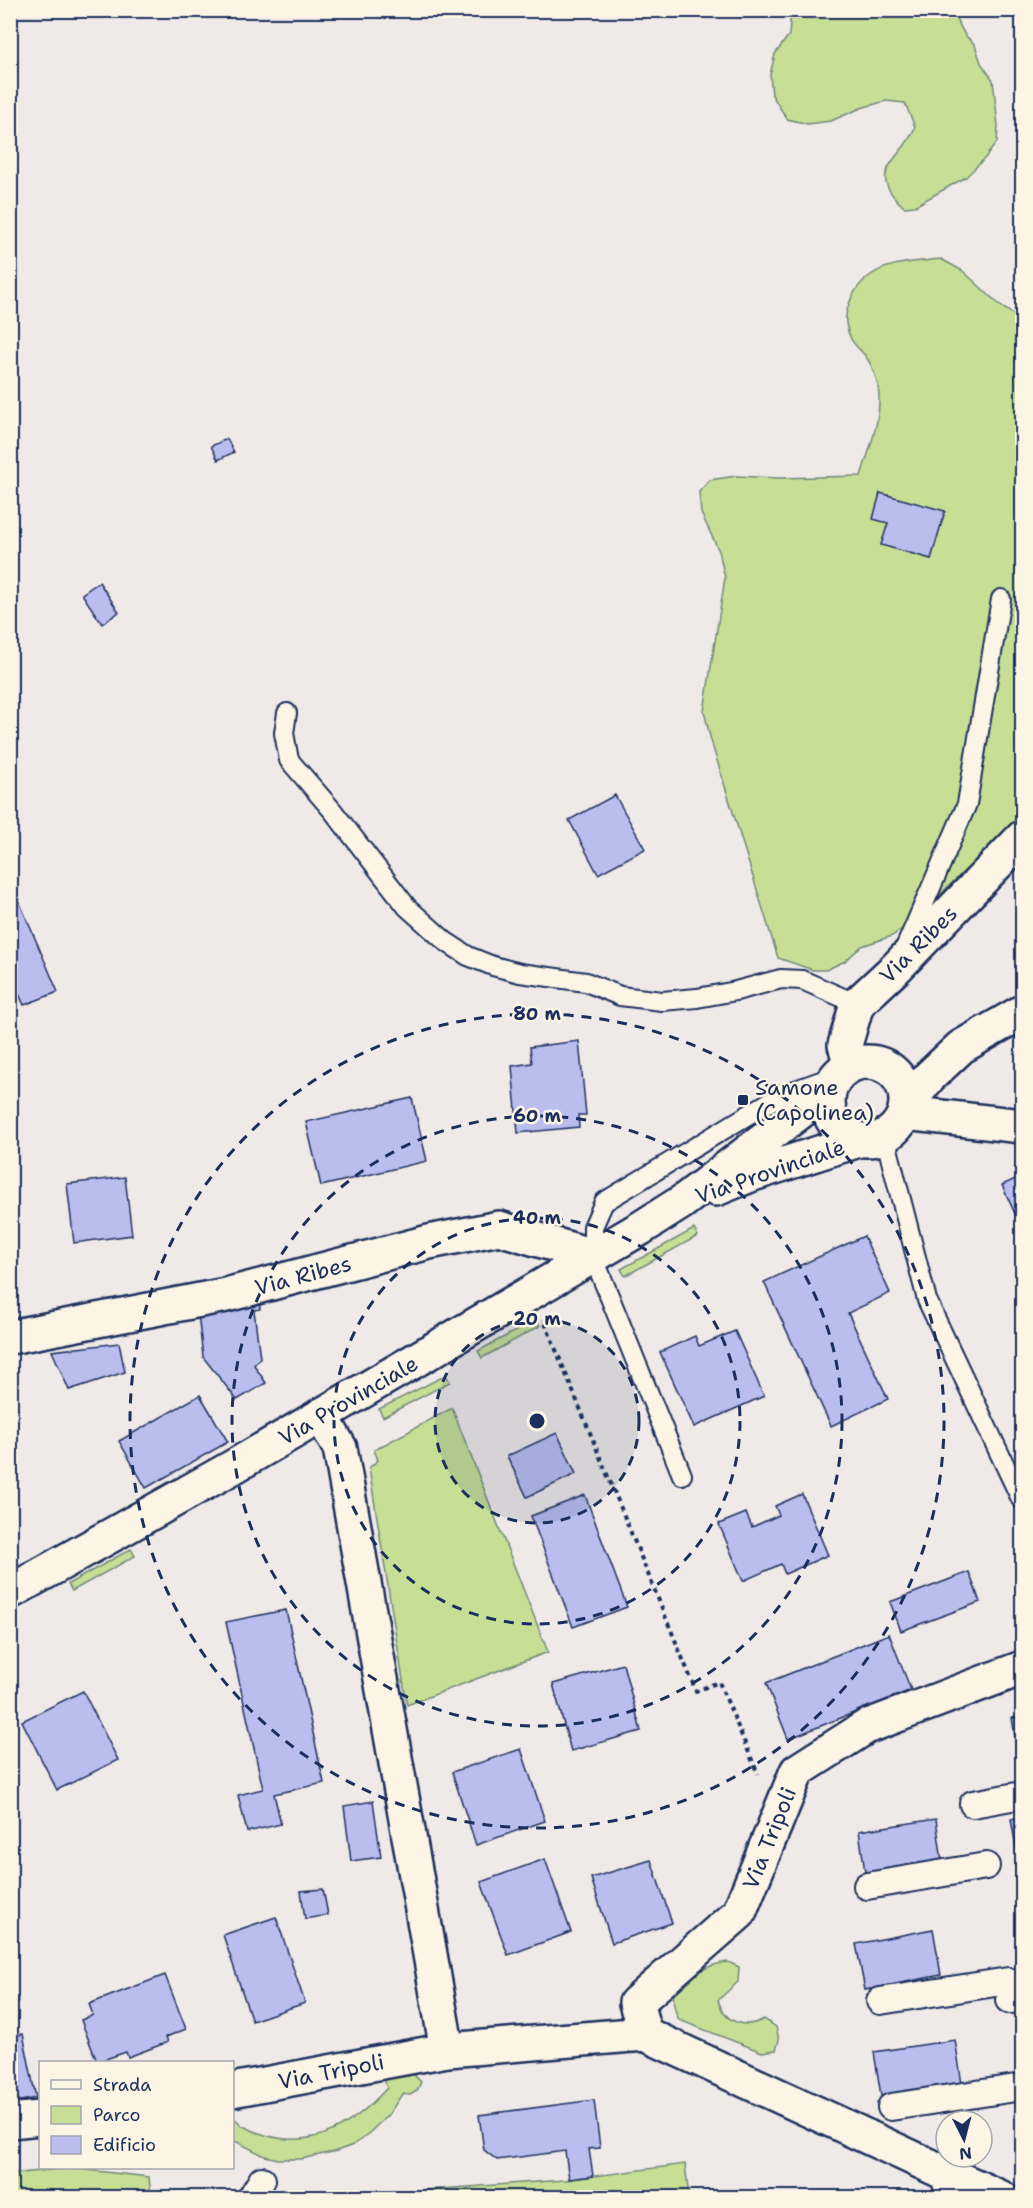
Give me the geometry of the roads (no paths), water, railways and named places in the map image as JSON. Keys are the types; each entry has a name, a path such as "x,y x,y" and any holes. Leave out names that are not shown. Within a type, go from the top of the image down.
{"street":[{"name":"Via Ribes","path":"856,1004 897,967 1023,838"},
{"path":"856,1004 828,1112 832,1122 848,1136 889,1123 1023,1126"},
{"path":"838,1077 863,1062 886,1066 927,1059 961,1047 1023,1012"},
{"path":"889,1123 930,1076 961,1047"},
{"path":"886,1066 900,1079 906,1094 889,1123"},
{"name":"Via Provinciale","path":"10,1592 233,1467 682,1202 838,1077"},
{"name":"Via Provinciale","path":"682,1202 889,1123"},
{"name":"Via Ribes","path":"10,1337 226,1295 429,1242 499,1228 593,1256"},
{"path":"321,1415 339,1448 447,2050"},
{"name":"Via Tripoli","path":"645,2034 636,2003 739,1913 797,1771 866,1727 944,1700 1023,1668"},
{"path":"973,1804 1023,1795"},
{"path":"867,1886 986,1866"},
{"path":"880,2001 1013,1993"},
{"name":"Via Tripoli","path":"234,2090 447,2050 645,2034 943,2184 1002,2198"},
{"path":"891,2107 1023,2086"},
{"path":"10,2121 39,2118"}],"lane":[{"path":"897,967 967,804 1001,599"},
{"path":"287,713 284,733 289,760 333,811 407,907 444,941 468,956 520,973 586,982 620,996 662,1001 697,998 781,979 802,980 856,1004"},
{"path":"682,1475 593,1256 593,1227 603,1202 781,1095 838,1077"},
{"path":"889,1123 927,1300 1021,1499"}],"place":[{"name":"Samone (Capolinea)","path":"743,1100"}]}
